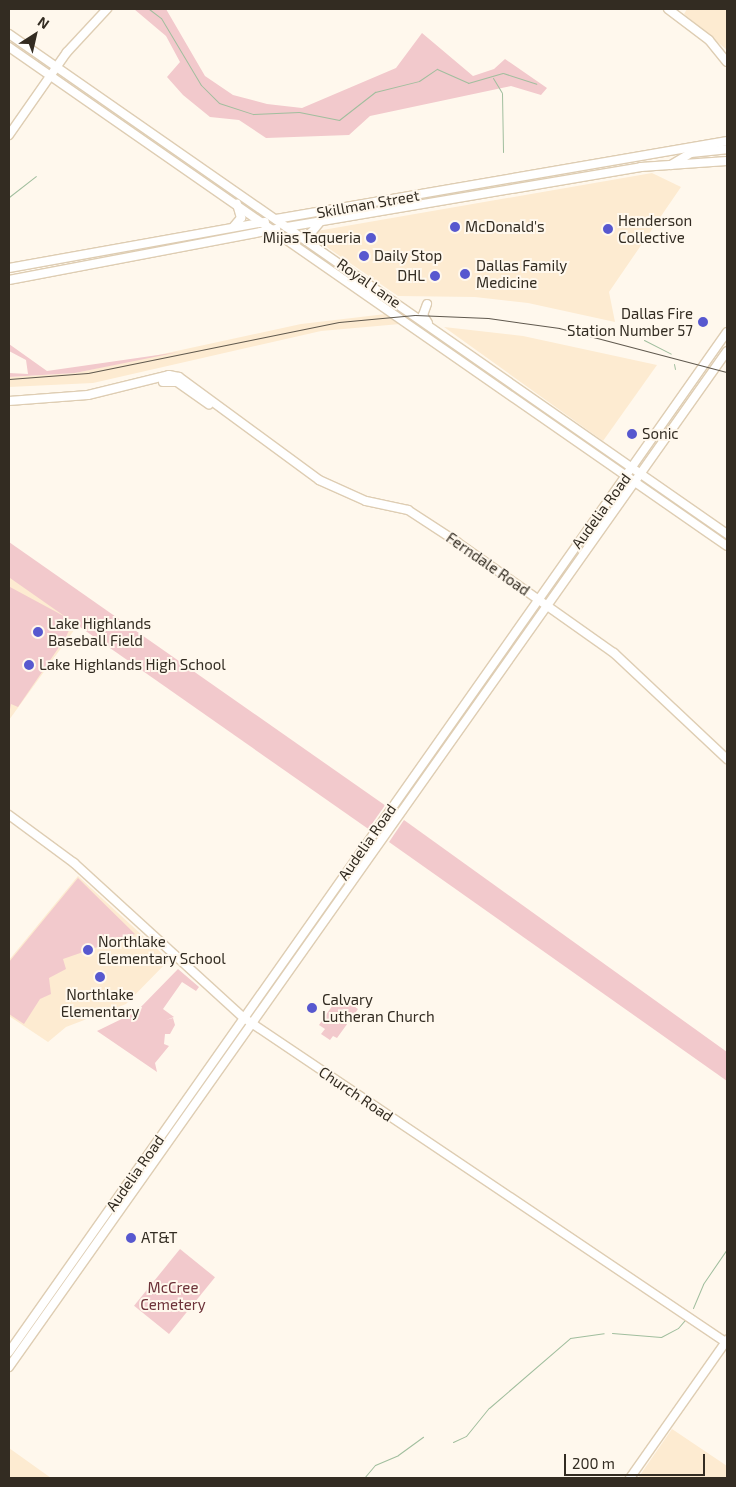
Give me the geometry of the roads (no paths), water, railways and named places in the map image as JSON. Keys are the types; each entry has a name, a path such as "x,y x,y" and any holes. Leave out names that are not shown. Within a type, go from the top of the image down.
{"main road":[{"path":"9,135 56,67 107,9"},
{"path":"668,9 709,40 727,62"},
{"name":"Royal Lane","path":"9,34 289,227 727,534"},
{"name":"Royal Lane","path":"9,47 236,202 727,546"},
{"name":"Skillman Street","path":"9,268 277,219 727,141"},
{"path":"671,165 691,153 727,149"},
{"name":"Skillman Street","path":"9,280 274,229 582,176 671,165 727,161"},
{"path":"234,227 241,218 236,202"},
{"path":"315,246 311,233 320,222"},
{"path":"347,281 401,306"},
{"path":"427,304 424,319 437,331"},
{"name":"Audelia Road","path":"9,1352 727,332"},
{"name":"Audelia Road","path":"10,1362 252,1024 727,351"},
{"name":"Ferndale Road","path":"9,401 88,395 151,381 169,375 181,381 319,480 359,498 420,516 622,659 727,759"},
{"path":"690,385 698,392"},
{"path":"704,529 709,521"},
{"name":"Church Road","path":"9,815 74,863 252,1024 727,1341"},
{"path":"630,1478 727,1341"}],"waterway":[{"path":"149,9 161,18 201,85 219,103 253,114 299,112 339,120 375,92 419,81 437,69 468,83 503,73 536,84"},
{"path":"493,78 502,93 503,152"},
{"path":"9,197 36,176"},
{"path":"644,340 671,354"},
{"path":"674,364 675,369"},
{"path":"693,1308 703,1284 727,1249"},
{"path":"612,1333 661,1337 678,1328 685,1320"},
{"path":"453,1442 466,1436 489,1408 570,1338 604,1333"},
{"path":"364,1478 375,1465 398,1455 423,1437"}],"tram line":[{"path":"9,379 88,373 339,322 415,315 488,318 559,328 727,372"}],"place":[{"name":"McDonald's","path":"455,227"},
{"name":"Henderson Collective","path":"608,229"},
{"name":"Mijas Taqueria","path":"371,238"},
{"name":"Daily Stop","path":"364,256"},
{"name":"Dallas Family Medicine","path":"465,274"},
{"name":"DHL","path":"435,276"},
{"name":"Dallas Fire Station Number 57","path":"703,322"},
{"name":"Sonic","path":"632,434"},
{"name":"Lake Highlands Baseball Field","path":"38,632"},
{"name":"Lake Highlands High School","path":"29,665"},
{"name":"Northlake Elementary School","path":"88,950"},
{"name":"Northlake Elementary","path":"100,977"},
{"name":"Calvary Lutheran Church","path":"312,1008"},
{"name":"AT&T","path":"131,1238"}],"park label":[{"name":"McCree Cemetery","path":"173,1296"}]}
